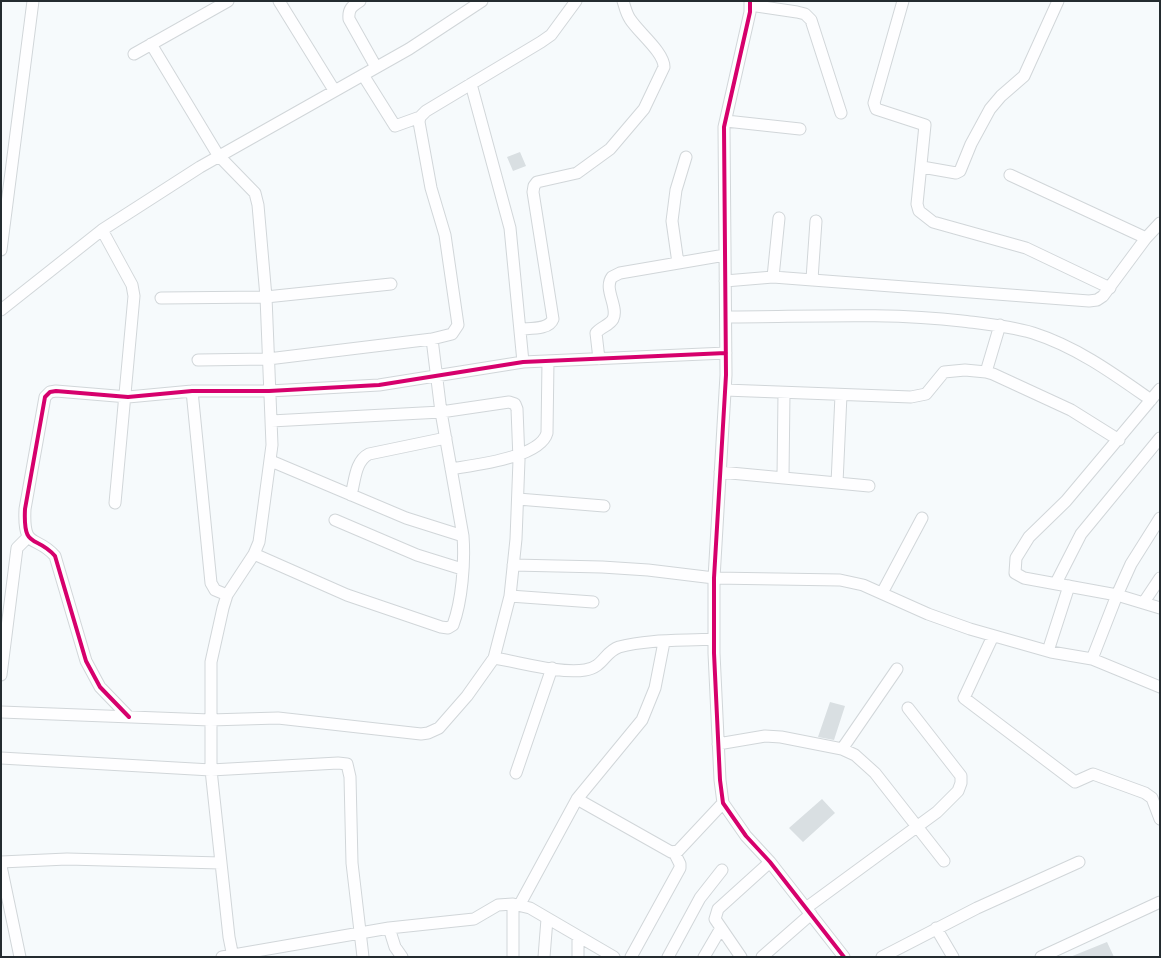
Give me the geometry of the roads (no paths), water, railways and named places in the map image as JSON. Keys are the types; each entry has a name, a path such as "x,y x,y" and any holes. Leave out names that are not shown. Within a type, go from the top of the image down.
{"street":[{"path":"1,250 33,1"},
{"path":"134,54 228,1"},
{"path":"279,1 334,90"},
{"path":"360,1 351,6 348,12 349,19 376,67"},
{"path":"1,310 102,230 218,155 409,49 482,1"},
{"path":"363,75 395,126 420,117 426,110 546,38 576,1"},
{"path":"520,329 547,326 553,319 533,192 534,186 538,182 577,174 610,149 644,108 664,67 664,62 630,19 623,1"},
{"path":"903,1 874,96 874,106 876,109 925,125 922,167 917,204 919,211 933,222 1036,252 1110,288"},
{"path":"922,167 956,173 960,171 990,108 1024,76 1058,1"},
{"path":"841,113 811,20 805,14 798,12 750,3 750,12 726,121 726,353 714,578 714,639 720,780 723,803 746,836 770,862 844,957"},
{"path":"151,44 218,155 257,197 266,297 271,421 271,461 260,542 254,554 227,595 211,662 211,770 229,956 389,928 474,918 498,905 517,904 530,908 611,956"},
{"path":"471,84 510,228 522,362"},
{"path":"198,360 268,359 432,339 452,334 458,325 445,235 431,188 419,122 420,117"},
{"path":"726,121 800,129"},
{"path":"678,263 672,221 676,190 686,157"},
{"path":"1010,175 1146,238"},
{"path":"773,277 779,218"},
{"path":"812,279 816,221"},
{"path":"725,281 773,277 1090,301 1098,300 1110,288 1146,238 1160,223"},
{"path":"102,230 132,285 134,296 115,503"},
{"path":"599,359 596,334 610,323 614,315 609,284 612,278 620,273 725,255"},
{"path":"161,298 266,297 391,284"},
{"path":"726,317 886,316 939,318 1000,325 1034,334 1097,362 1151,400"},
{"path":"986,372 1000,325"},
{"path":"254,554 347,595 441,627 448,628 453,625 456,618 462,569 463,536 441,412 432,339"},
{"path":"129,717 100,686 86,661 55,556 50,551 34,543 28,537 25,527 25,509 47,394 56,390 124,396 192,392 269,391 378,385 436,377 522,362 726,353"},
{"path":"451,469 519,456 544,441 546,437 548,361"},
{"path":"725,390 911,397 926,394 944,372 965,370 986,372 1071,410 1118,440"},
{"path":"1160,389 1066,501 1029,537 1016,558 1014,568 1015,573 1018,576 1117,595 1160,608"},
{"path":"192,392 211,583 215,590 227,595"},
{"path":"783,477 784,393"},
{"path":"837,483 842,395"},
{"path":"1,712 210,720 278,718 428,733 439,728 467,696 494,658 510,596 518,499 519,414 515,404 508,402 441,412 271,421"},
{"path":"351,495 358,466 363,457 368,454 446,438"},
{"path":"1056,583 1081,534 1160,438"},
{"path":"271,461 406,518 463,536"},
{"path":"720,472 869,486"},
{"path":"518,499 604,506"},
{"path":"882,593 922,518"},
{"path":"1092,659 1131,564 1160,518"},
{"path":"335,520 417,555 462,569"},
{"path":"1,675 16,548 28,537"},
{"path":"513,565 602,567 648,570 714,578 840,580 863,585 928,614 993,636 1048,651 1092,659 1160,687"},
{"path":"1144,602 1160,578"},
{"path":"1048,651 1069,586"},
{"path":"510,596 593,602"},
{"path":"993,636 964,698 1074,782 1093,774 1144,793 1152,798 1160,819"},
{"path":"494,658 570,671 584,670 599,665 611,651 619,648 664,642 714,639"},
{"path":"513,957 517,904 577,799 642,720 655,688 664,642"},
{"path":"516,773 552,668"},
{"path":"842,749 897,670"},
{"path":"762,957 808,911 936,812 958,792 961,783 960,776 908,708"},
{"path":"718,744 765,736 781,736 842,749 855,755 875,773 944,861"},
{"path":"1,758 211,770 338,763 347,764 350,777 352,863 363,957"},
{"path":"577,799 670,852 678,851 723,803"},
{"path":"631,957 680,868 680,864 674,852"},
{"path":"1,862 67,859 221,863"},
{"path":"741,957 716,920 718,909 770,862"},
{"path":"882,957 936,928 1079,862"},
{"path":"1,866 20,957"},
{"path":"668,957 700,898 722,870"},
{"path":"1041,957 1160,902"},
{"path":"544,957 547,919"},
{"path":"389,928 395,947 402,957"},
{"path":"704,957 721,928"},
{"path":"936,928 953,957"},
{"path":"578,936 578,957"}]}
